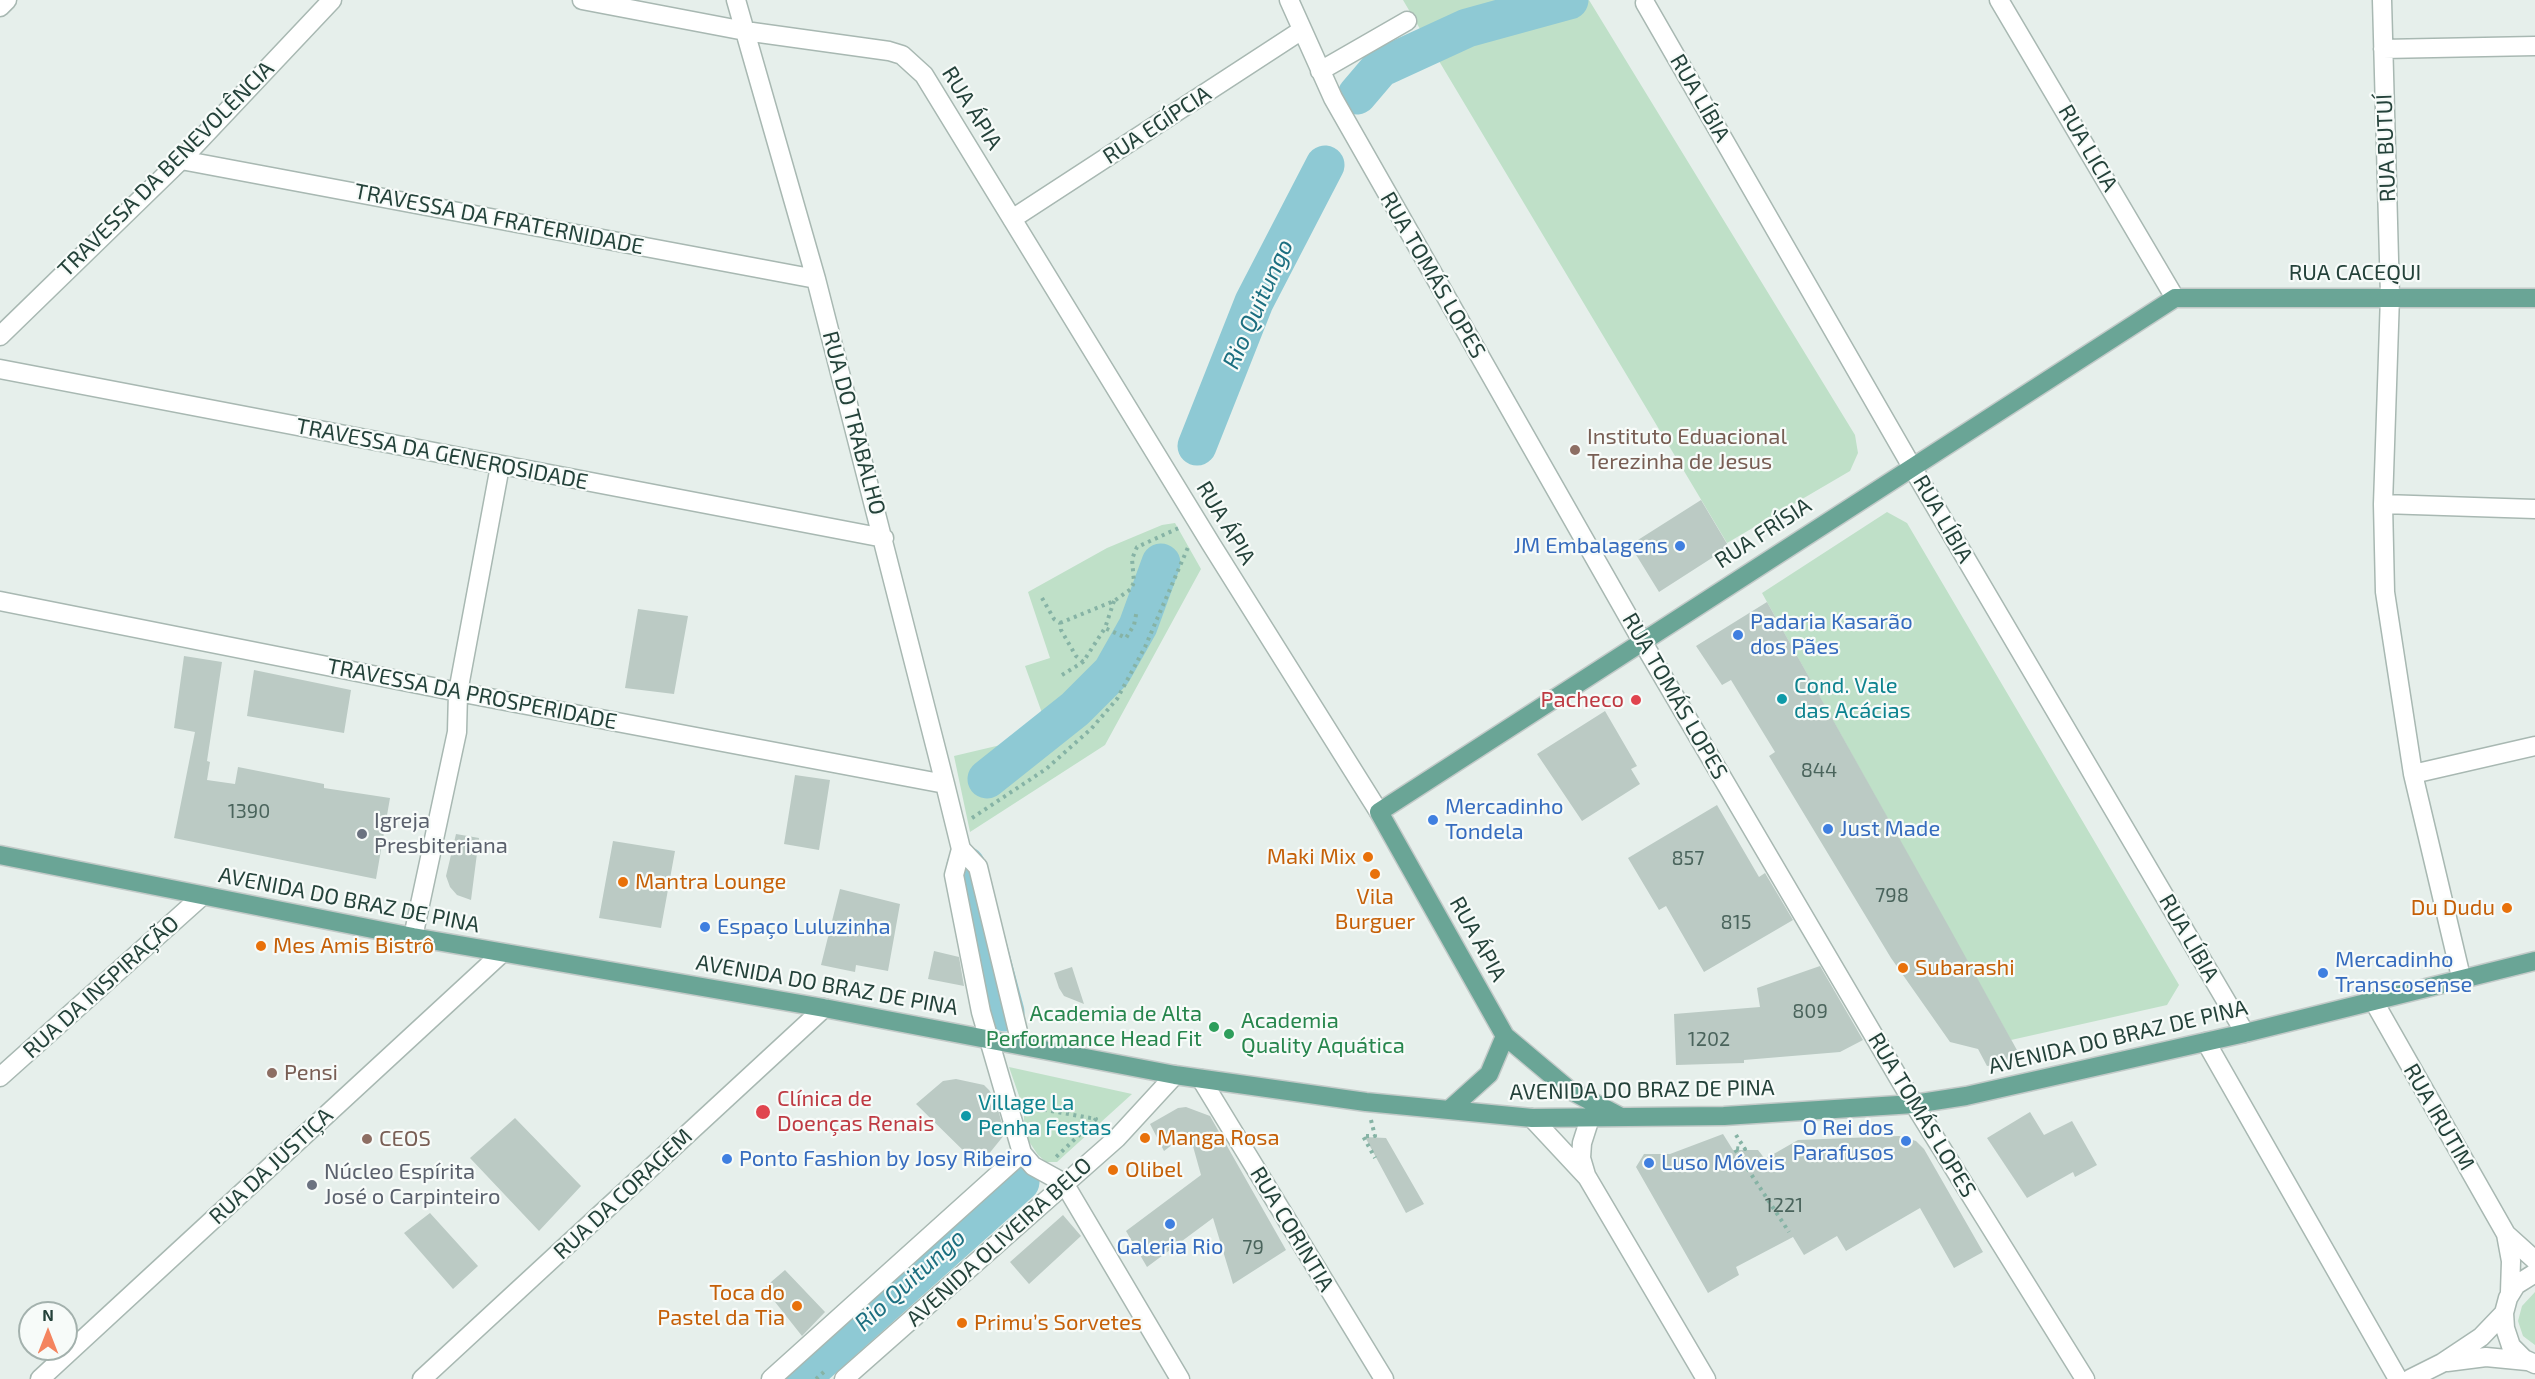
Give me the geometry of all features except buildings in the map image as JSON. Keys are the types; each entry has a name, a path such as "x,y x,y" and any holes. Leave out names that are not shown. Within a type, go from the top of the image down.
{"main road":[{"name":"RUA CACEQUI","path":"2175,298 2535,298"},
{"name":"RUA FRÍSIA","path":"1379,812 2175,298"},
{"name":"RUA ÁPIA","path":"1379,812 1505,1036 1568,1089 1623,1118"},
{"name":"AVENIDA DO BRAZ DE PINA","path":"0,855 201,897 413,937 824,1008 1175,1075 1366,1102 1532,1118 1724,1116 1914,1104 2034,1082 2245,1033 2462,977 2535,961"},
{"path":"1449,1110 1489,1074 1505,1036"}],"street":[{"path":"0,7 7,0"},
{"name":"TRAVESSA DA BENEVOLÊNCIA","path":"0,336 181,160 332,0"},
{"name":"RUA ÁPIA","path":"582,0 745,31 902,55 924,75 1379,812"},
{"name":"RUA DO TRABALHO","path":"736,0 816,279 884,538 956,828 961,849 954,875 989,1038 1022,1153"},
{"name":"RUA TOMÁS LOPES","path":"1289,0 1320,71 1424,262 1642,641 1914,1104 2085,1379"},
{"name":"RUA LICIA","path":"2000,0 2175,298"},
{"name":"RUA BUTUÍ","path":"2382,0 2390,297 2383,504 2385,592 2413,774 2462,977"},
{"name":"RUA LÍBIA","path":"1645,3 1912,467 2245,1033"},
{"path":"1320,71 1407,21"},
{"name":"RUA EGÍPCIA","path":"1012,219 1302,30"},
{"path":"2383,48 2535,46"},
{"name":"TRAVESSA DA FRATERNIDADE","path":"181,160 816,279"},
{"name":"TRAVESSA DA GENEROSIDADE","path":"0,369 884,538"},
{"path":"413,937 457,732 458,692 500,466"},
{"path":"2383,504 2535,509"},
{"name":"TRAVESSA DA PROSPERIDADE","path":"0,601 458,692 945,784"},
{"path":"2413,774 2535,746"},
{"name":"RUA DO TRABALHO","path":"961,849 978,867 1021,1044"},
{"name":"RUA DA INSPIRAÇÃO","path":"0,1077 201,897"},
{"name":"RUA DA JUSTIÇA","path":"40,1379 502,953"},
{"name":"RUA IRUTIM","path":"2373,1000 2506,1234 2535,1260"},
{"name":"RUA DA CORAGEM","path":"422,1379 824,1008"},
{"path":"2206,1042 2398,1379"},
{"name":"AVENIDA OLIVEIRA BELO","path":"844,1379 1117,1138 1175,1075"},
{"name":"RUA CORINTIA","path":"1201,1079 1384,1379"},
{"path":"1532,1118 1587,1177 1706,1379"},
{"path":"1587,1177 1581,1151 1584,1130 1590,1118"},
{"path":"771,1379 1022,1153 1033,1166 1064,1183 1180,1379"},
{"name":"RUA IRUTIM","path":"2504,1313 2510,1292 2511,1261 2506,1234"},
{"path":"2510,1292 2522,1280 2535,1273"},
{"path":"2504,1313 2505,1328 2511,1346 2532,1363"},
{"path":"2410,1379 2442,1363 2481,1337 2504,1313"},
{"path":"2442,1363 2486,1357 2532,1363"}],"path":[{"path":"956,828 1046,769 1091,729 1117,699 1145,646 1198,522 1191,522 1137,547 1132,559 1134,582 1131,589 1114,601 1060,623"},
{"path":"1042,598 1054,619 1060,623 1061,630 1076,656 1083,662"},
{"path":"1062,675 1083,662 1105,628 1114,601"},
{"path":"1105,628 1126,638 1134,625 1137,610"},
{"path":"1027,1115 1026,1107 1096,1119 1057,1158 1051,1158"},
{"path":"1724,1116 1745,1149 1734,1148 1789,1232"},
{"path":"1375,1136 1363,1136 1375,1158"}],"green space":[{"path":"1403,0 1507,0 1473,9 1423,34"},
{"path":"1589,0 1855,435 1858,453 1850,471 1727,543 1436,56"},
{"path":"1887,512 1907,523 2179,985 2167,1005 2011,1040 1762,593"},
{"path":"1175,523 1201,569 1105,745 970,832 954,756 1026,739 1046,724 1025,666 1050,658 1028,592 1107,548 1162,525"},
{"path":"1009,1067 1132,1094 1057,1162 1046,1162 1038,1155 1024,1134 1024,1110"},
{"path":"2535,1292 2535,1345 2523,1336 2518,1321 2522,1306"}],"waterway":[{"name":"Rio Quitungo","path":"1357,95 1380,68 1467,28 1569,0"},
{"name":"Rio Quitungo","path":"1197,446 1254,302 1325,165"},
{"name":"Rio Quitungo","path":"987,779 1075,709 1112,672 1138,626 1161,563"},
{"name":"Rio Quitungo","path":"966,866 1005,1012"},
{"name":"Rio Quitungo","path":"800,1379 1020,1182"}],"place":[{"name":"Instituto Eduacional Terezinha de Jesus","path":"1575,450"},
{"name":"JM Embalagens","path":"1680,546"},
{"name":"Padaria Kasarão dos Pães","path":"1738,635"},
{"name":"Cond. Vale das Acácias","path":"1782,699"},
{"name":"Pacheco","path":"1636,700"},
{"name":"Mercadinho Tondela","path":"1433,820"},
{"name":"Just Made","path":"1828,829"},
{"name":"Igreja Presbiteriana","path":"362,834"},
{"name":"Maki Mix","path":"1368,857"},
{"name":"Vila Burguer","path":"1375,874"},
{"name":"Mantra Lounge","path":"623,882"},
{"name":"Du Dudu","path":"2507,908"},
{"name":"Espaço Luluzinha","path":"705,927"},
{"name":"Mes Amis Bistrô","path":"261,946"},
{"name":"Subarashi","path":"1903,968"},
{"name":"Mercadinho Transcosense","path":"2323,973"},
{"name":"Academia de Alta Performance Head Fit","path":"1214,1027"},
{"name":"Academia Quality Aquática","path":"1229,1034"},
{"name":"Pensi","path":"272,1073"},
{"name":"Clínica de Doenças Renais","path":"763,1112"},
{"name":"Village La Penha Festas","path":"966,1116"},
{"name":"Manga Rosa","path":"1145,1138"},
{"name":"CEOS","path":"367,1139"},
{"name":"O Rei dos Parafusos","path":"1906,1141"},
{"name":"Ponto Fashion by Josy Ribeiro","path":"727,1159"},
{"name":"Luso Móveis","path":"1649,1163"},
{"name":"Olibel","path":"1113,1170"},
{"name":"Núcleo Espírita José o Carpinteiro","path":"312,1185"},
{"name":"Galeria Rio","path":"1170,1224"},
{"name":"Toca do Pastel da Tia","path":"797,1306"},
{"name":"Primu’s Sorvetes","path":"962,1323"}]}
